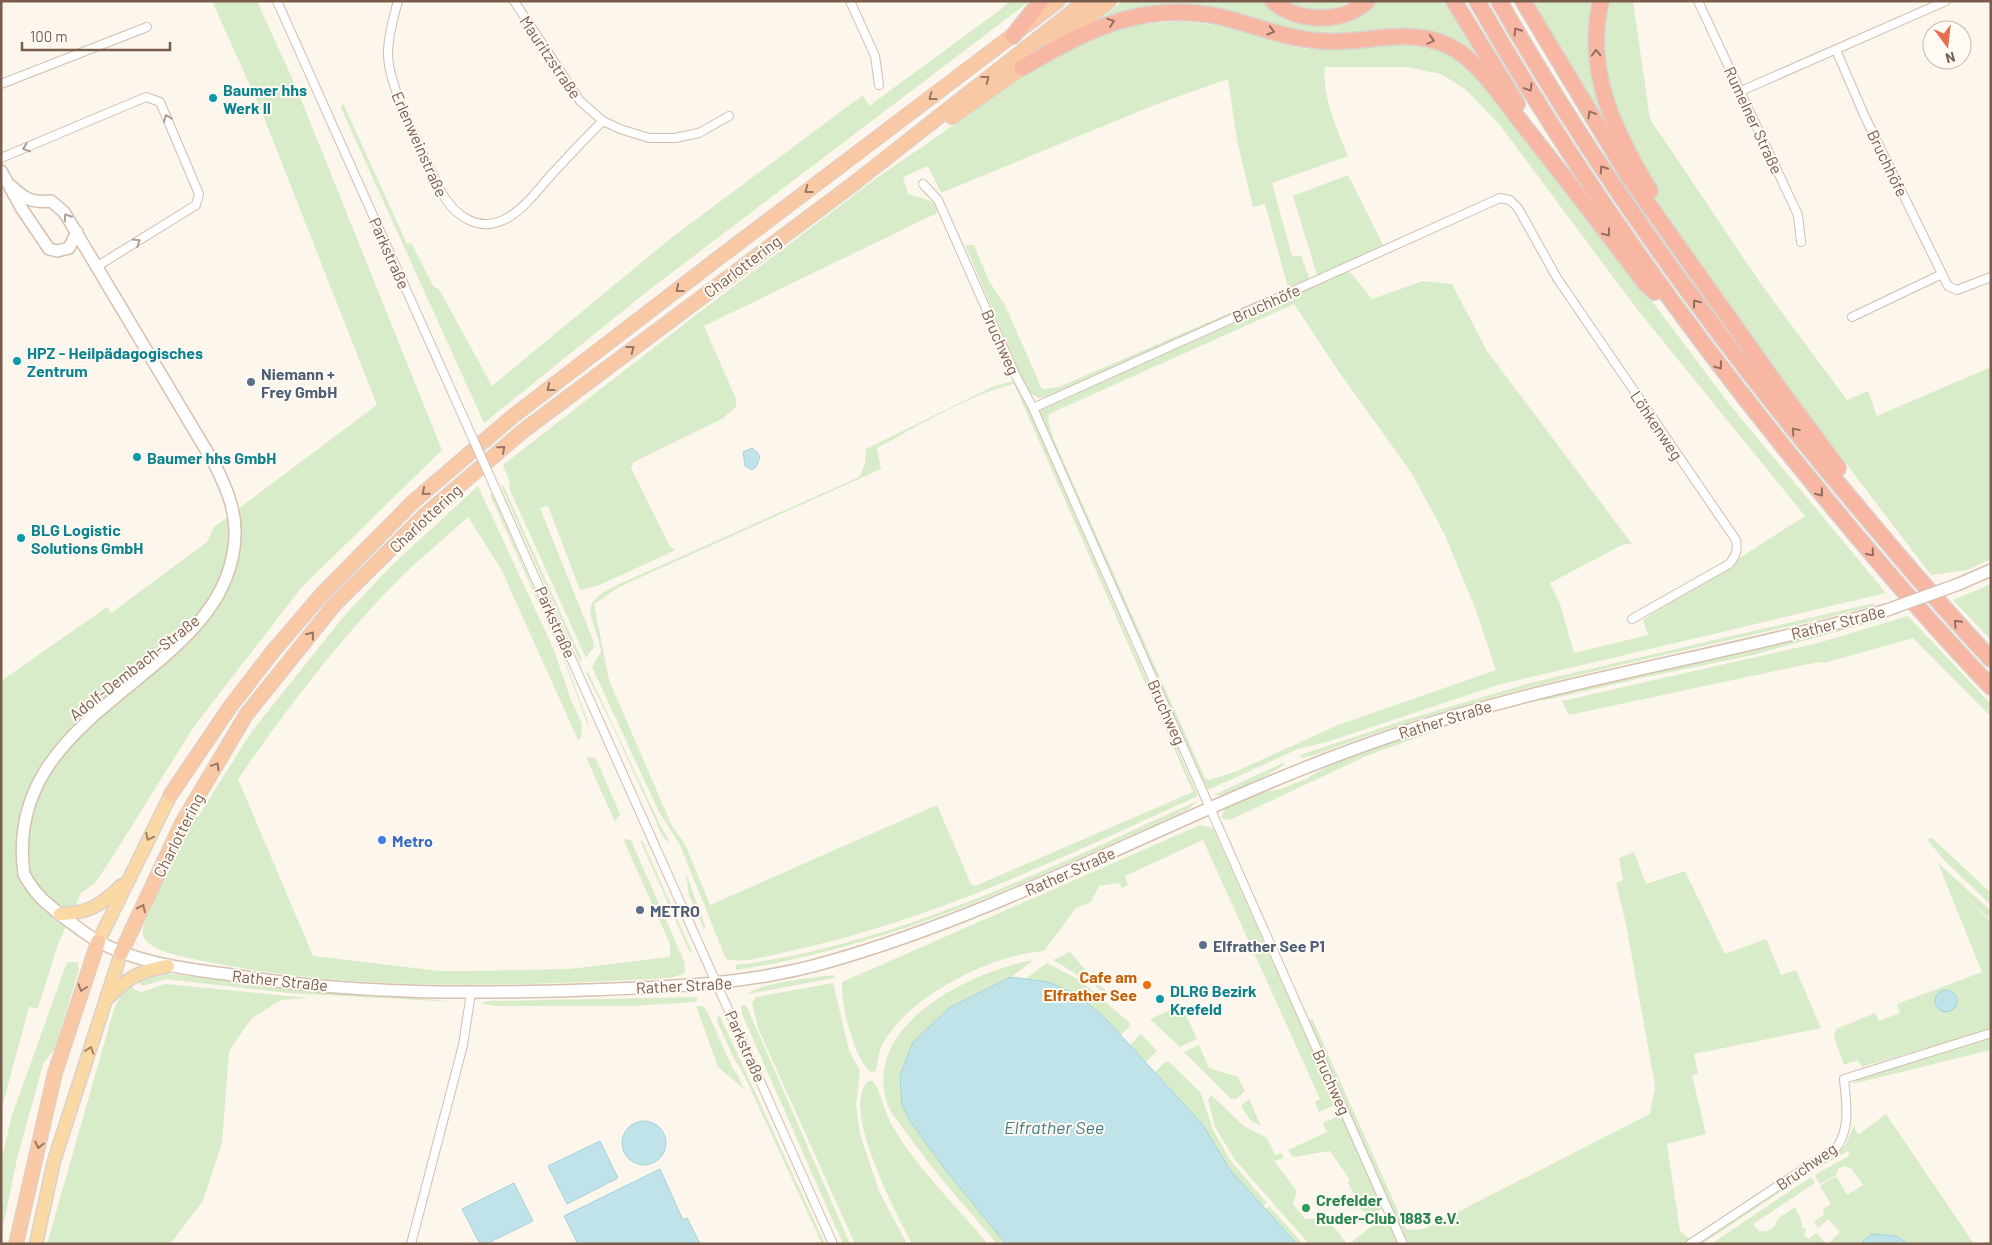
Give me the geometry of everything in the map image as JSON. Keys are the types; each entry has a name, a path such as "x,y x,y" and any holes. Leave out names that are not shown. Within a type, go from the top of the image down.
{"highway":[{"path":"1013,36 1041,1"},
{"name":"Charlottering","path":"172,794 230,707 274,650 323,594 414,501 528,406 743,239 1058,1"},
{"name":"Charlottering","path":"121,953 182,823 246,715 335,604 426,514 523,431 852,185 1086,1"},
{"path":"852,185 1022,68 1109,1"},
{"path":"1273,1 1296,14 1319,19 1340,16 1367,1"},
{"path":"1454,1 1546,152"},
{"path":"1477,1 1546,117 1679,313 1736,390 1946,640 1991,687"},
{"path":"1500,1 1615,187 1684,287 1753,380 1949,615 1991,658"},
{"path":"1523,1 1630,177 1773,380 1861,499 1871,523"},
{"path":"1601,1 1595,25 1595,57 1603,94 1643,179 1707,284"},
{"path":"1022,68 1069,40 1096,27 1125,17 1157,12 1191,13 1220,17 1295,38 1322,41 1392,35 1420,37 1442,43 1458,51 1479,68 1546,152 1646,284 1679,313"},
{"name":"Charlottering","path":"16,1244 55,1073 98,942"}],"main road":[{"path":"1,171 30,221 50,249 57,251 69,248 93,263"},
{"path":"11,186 24,198 33,202 51,201"},
{"name":"Adolf-Dembach-Straße","path":"51,201 64,212 77,232 93,263 215,465 228,492 234,516 236,538 226,577 216,596 204,612 189,626 116,681"},
{"path":"30,221 35,209 51,201"},
{"path":"69,248 77,232"},
{"name":"Rather Straße","path":"121,953 168,966 265,980 424,992 471,993 718,984 784,974 859,953 1028,890 1210,809 1352,749 1475,710 1565,686 1815,629 1887,610 1959,584 1991,570"},
{"name":"Charlottering","path":"98,942 127,880 172,794"},
{"path":"14,842 23,870 33,890 45,904 98,942 121,953"},
{"path":"60,914 78,914 96,908 127,880"},
{"name":"Charlottering","path":"36,1244 54,1161 121,953"},
{"path":"105,1002 119,986 144,970 168,966"}],"street":[{"name":"Parkstraße","path":"277,1 833,1244"},
{"name":"Erlenweinstraße","path":"398,1 390,32 388,54 390,76 440,190 448,205 458,215 470,221 485,224 509,217 602,120"},
{"name":"Mauritzstraße","path":"514,1 580,101 602,120 620,129 649,138 675,138 699,133 729,116"},
{"path":"850,1 875,56 879,85"},
{"name":"Rumelner Straße","path":"1698,1 1798,215 1801,242"},
{"path":"1740,90 1946,1"},
{"path":"1,84 147,26"},
{"name":"Bruchhöfe","path":"1836,50 1865,117 1948,286 1957,290 1991,277"},
{"path":"1,158 146,97 160,102 198,194 196,205 93,263"},
{"name":"Bruchweg","path":"923,184 938,200 1015,374 1033,408 1403,1244"},
{"name":"Bruchhöfe","path":"1033,408 1500,198"},
{"name":"Löhkenweg","path":"1500,198 1510,200 1518,208 1557,278 1736,540 1738,548 1735,558 1728,564 1632,619"},
{"path":"1852,318 1942,274"},
{"path":"412,1244 463,1045 471,993"},
{"name":"Bruchweg","path":"1690,1244 1837,1147 1844,1136 1847,1114 1844,1079 1991,1033"}],"green space":[{"path":"212,1 257,1 296,87 442,450 301,588 193,728 108,864 94,884 81,893 58,944 38,1008 29,1007 1,1111 1,681 107,607 111,613 207,542 214,527 377,405 261,110"},
{"path":"1009,1 1030,1 649,290 484,423 341,108 343,103 407,244 411,243 434,287 439,289 492,386 671,238 863,95 869,106 1000,10"},
{"path":"1123,1 1268,1 1299,18 1371,1 1448,1 1482,61 1464,48 1360,33 1306,36 1233,17 1100,22 1099,19"},
{"path":"1288,1 1351,1 1343,5 1320,10 1303,8"},
{"path":"1533,1 1633,1 1650,119 1761,284 1847,400 1868,391 1877,416 1991,367 1991,559 1967,570 1931,575 1774,369 1679,234 1561,55"},
{"path":"1182,21 1203,23 1231,28 1301,48 1335,49 1405,44 1438,50 1460,62 1480,78 1607,241 1730,405 1886,593 1498,685 1330,741 1298,749 1208,790 1041,422 1039,414 1043,405 1313,287 1332,276 1350,272 1372,299 1423,281 1452,284 1487,351 1632,544 1624,544 1550,583 1560,604 1574,653 1648,635 1643,620 1805,516 1637,309 1499,124 1465,89 1441,74 1407,67 1325,67 1328,101 1348,156 1272,183 1292,256 1301,256 1310,280 1289,291 1265,204 1253,207 1237,140 1228,79 1157,104 941,193 928,166 903,177 908,194 931,201 937,213 704,326 736,399 736,407 722,419 634,462 631,468 670,547 676,550 597,586 580,590 548,506 540,508 593,640 594,647 586,658 509,488 510,483 503,465 874,180 1030,72 1069,48 1129,25","holes":["1294,304 1339,372 1411,472 1444,533 1476,610 1496,670 1338,725 1237,771 1209,780 1205,778 1054,440 1048,420 1049,414"]},
{"path":"1348,175 1384,247 1318,278 1293,196"},
{"path":"965,245 974,245 989,281 1005,305 1042,389 1059,387 1264,298 1279,296 1055,395 1039,398 1028,392"},
{"path":"1012,381 1019,388 1198,796 1048,864 946,905 895,923 766,957 750,960 726,959 680,845 659,812 592,667 601,651 592,620 591,605 604,592 617,585 859,477 865,464 866,449 992,387","holes":["1014,384 1193,792 975,886 971,884 937,805 710,905 685,844 672,826 609,680 594,604 619,587 881,469 877,448 962,403"]},
{"path":"503,485 582,660 580,662 501,486"},
{"path":"478,486 554,650 571,700 582,724 581,738 578,740 501,569 468,517 403,575 358,623 276,725 238,779 313,956 440,971 569,969 670,957 670,944 623,839 631,840 684,961 685,973 671,978 495,985 378,983 261,971 203,961 162,951 148,943 144,938 143,929 171,860 193,817 198,817 252,731 344,616 392,565"},
{"path":"492,494 564,657 588,726 564,660 490,495"},
{"path":"1991,584 1991,640 1953,600"},
{"path":"1874,603 1874,606 1522,689 1383,730 1315,755 1301,758 1300,755 1405,720 1530,683"},
{"path":"1908,616 1991,704 1991,717 1913,638 1824,663 1818,662 1569,715 1562,701 1818,643"},
{"path":"1878,618 1879,620 1753,655 1542,701 1540,699"},
{"path":"588,672 661,827 669,840 668,842 662,835 613,727 586,673"},
{"path":"1450,722 1451,725 1364,757 1230,820 1221,818 1226,807 1258,793 1281,789 1306,779 1336,761"},
{"path":"586,757 595,758 597,761 620,814 615,822"},
{"path":"1283,763 1284,765 1240,789 1222,795 1214,795"},
{"path":"1197,801 1189,809 1079,859 1024,883 911,926 795,959 736,970 736,965 796,955 914,922 1029,877"},
{"path":"1200,825 1213,828 1334,1099 1333,1106 1319,1112 1315,1102 1320,1099 1203,840 1125,876 1128,885 1122,888 1119,883 1099,886 1091,902 1076,908 1044,951 1000,960 953,981 931,995 911,1010 894,1027 882,1045 876,1071 870,1072 864,1064 858,1054 849,1029 842,982"},
{"path":"1932,838 1991,893 1991,905 1943,859 1927,839"},
{"path":"640,840 643,842 692,952 690,953"},
{"path":"1634,852 1646,884 1685,871 1725,954 1766,939 1781,975 1796,970 1821,1028 1694,1054 1698,1074 1692,1075 1706,1134 1667,1144 1680,1231 1690,1239 1683,1244 1408,1244 1309,1020 1312,1018 1406,1229 1417,1230 1426,1228 1650,1114 1655,1086 1626,924 1616,883 1623,880 1619,858"},
{"path":"1938,863 1991,911 1991,920 1965,896 1991,922 1991,1029 1862,1067 1858,1060 1844,1065 1834,1037 1836,1029 1875,1013 1879,1021 1900,1013 1897,1004 1982,972"},
{"path":"686,873 706,928 704,929 689,896"},
{"path":"1070,952 1095,981 1111,995 1109,997 1093,984 1053,960"},
{"path":"1034,960 1011,977 949,1008 913,1042 902,1105 910,1121 944,1168 1006,1244 997,1244 938,1175 892,1113 888,1106 883,1077 890,1051 905,1028 926,1007 952,990 980,976 1008,966"},
{"path":"67,962 78,962 79,969 55,1048 43,1064 17,1159 1,1237 1,1165 11,1118"},
{"path":"1047,963 1081,981 1130,1023 1130,1026 1121,1035 1078,995 1048,982 1024,980"},
{"path":"161,973 456,1002 287,993 166,979 143,986 135,979"},
{"path":"834,975 834,978 748,994 754,990 775,984"},
{"path":"833,983 849,1050 860,1071 856,1106 860,1134 879,1191 907,1244 855,1244 758,1028 752,1003 756,997"},
{"path":"130,984 135,990 142,992 165,984 309,998 281,1000 251,1019 229,1051 222,1143 203,1201 174,1239 168,1244 47,1244 114,1009 123,991"},
{"path":"697,997 697,1001 694,1002 632,1006 495,1006 481,1003 490,1001"},
{"path":"1181,1005 1197,1039 1180,1047 1150,1019"},
{"path":"696,1006 703,1006 706,1009 744,1089 718,1067"},
{"path":"741,1006 747,1007 850,1244 843,1244 742,1014"},
{"path":"718,1016 720,1016 825,1244 822,1244 744,1075 733,1057 717,1021"},
{"path":"1141,1034 1157,1051 1146,1062 1130,1045"},
{"path":"1991,1037 1991,1050 1852,1084 1862,1076"},
{"path":"1199,1045 1209,1068 1238,1077 1245,1091 1236,1099 1231,1099 1184,1052"},
{"path":"1165,1062 1169,1062 1201,1093 1213,1130 1231,1161 1267,1203 1263,1207 1230,1170 1203,1125 1155,1072"},
{"path":"868,1081 873,1081 879,1091 890,1121 914,1158 988,1244 912,1244 884,1187 866,1137 861,1114 861,1095"},
{"path":"1211,1095 1244,1126 1267,1138 1275,1155 1281,1153 1284,1158 1274,1161 1297,1191 1293,1204 1305,1219 1327,1218 1347,1244 1309,1244 1235,1160 1215,1127 1208,1100"},
{"path":"1249,1099 1261,1126 1251,1121 1241,1106"},
{"path":"1886,1114 1974,1244 1909,1244 1896,1236 1871,1234 1860,1244 1828,1244 1840,1232 1828,1219 1818,1228 1814,1221 1824,1215 1823,1209 1831,1204 1820,1186 1836,1176 1847,1195 1863,1185 1851,1168 1844,1166 1838,1169 1836,1175 1820,1184 1815,1175 1850,1155 1848,1151 1816,1169 1814,1165 1845,1146 1854,1125 1858,1135"},
{"path":"1337,1117 1344,1120 1382,1209 1369,1214 1361,1210 1348,1182 1350,1180 1330,1151 1293,1157 1288,1150 1327,1132 1323,1123"},
{"path":"1806,1170 1809,1173 1702,1244 1694,1244"},
{"path":"1811,1177 1815,1183 1753,1224 1759,1231 1769,1230 1775,1225 1778,1218 1795,1207 1801,1219 1802,1228 1806,1229 1804,1235 1809,1239 1816,1233 1827,1244 1711,1244"},
{"path":"1269,1206 1303,1244 1297,1244 1265,1209"},
{"path":"1385,1216 1398,1244 1349,1244"}],"water":[{"path":"752,448 760,457 756,467 752,470 745,466 743,452"},
{"name":"Elfrather See","path":"1011,977 1048,982 1078,995 1106,1019 1203,1125 1230,1170 1297,1244 1006,1244 944,1168 910,1121 902,1105 900,1076 913,1042 949,1008"},
{"path":"1946,990 1954,993 1957,1001 1954,1009 1946,1012 1938,1009 1935,1001 1938,993"},
{"path":"640,1121 648,1121 660,1127 666,1143 660,1159 648,1165 640,1165 628,1159 622,1147 622,1139 628,1127"},
{"path":"600,1141 618,1178 567,1204 548,1166"},
{"path":"660,1169 683,1220 687,1218 700,1244 578,1244 564,1216"},
{"path":"514,1183 533,1221 486,1244 480,1244 462,1209"},
{"path":"1871,1234 1896,1236 1909,1244 1860,1244"}],"place":[{"name":"Baumer hhs Werk II","path":"213,98"},
{"name":"HPZ - Heilpädagogisches Zentrum","path":"17,361"},
{"name":"Niemann + Frey GmbH","path":"251,382"},
{"name":"Baumer hhs GmbH","path":"137,457"},
{"name":"BLG Logistic Solutions GmbH","path":"21,538"},
{"name":"Metro","path":"382,840"},
{"name":"METRO","path":"640,910"},
{"name":"Elfrather See P1","path":"1203,945"},
{"name":"Cafe am Elfrather See","path":"1147,985"},
{"name":"DLRG Bezirk Krefeld","path":"1160,999"},
{"name":"Crefelder Ruder-Club 1883 e.V.","path":"1306,1208"}]}
